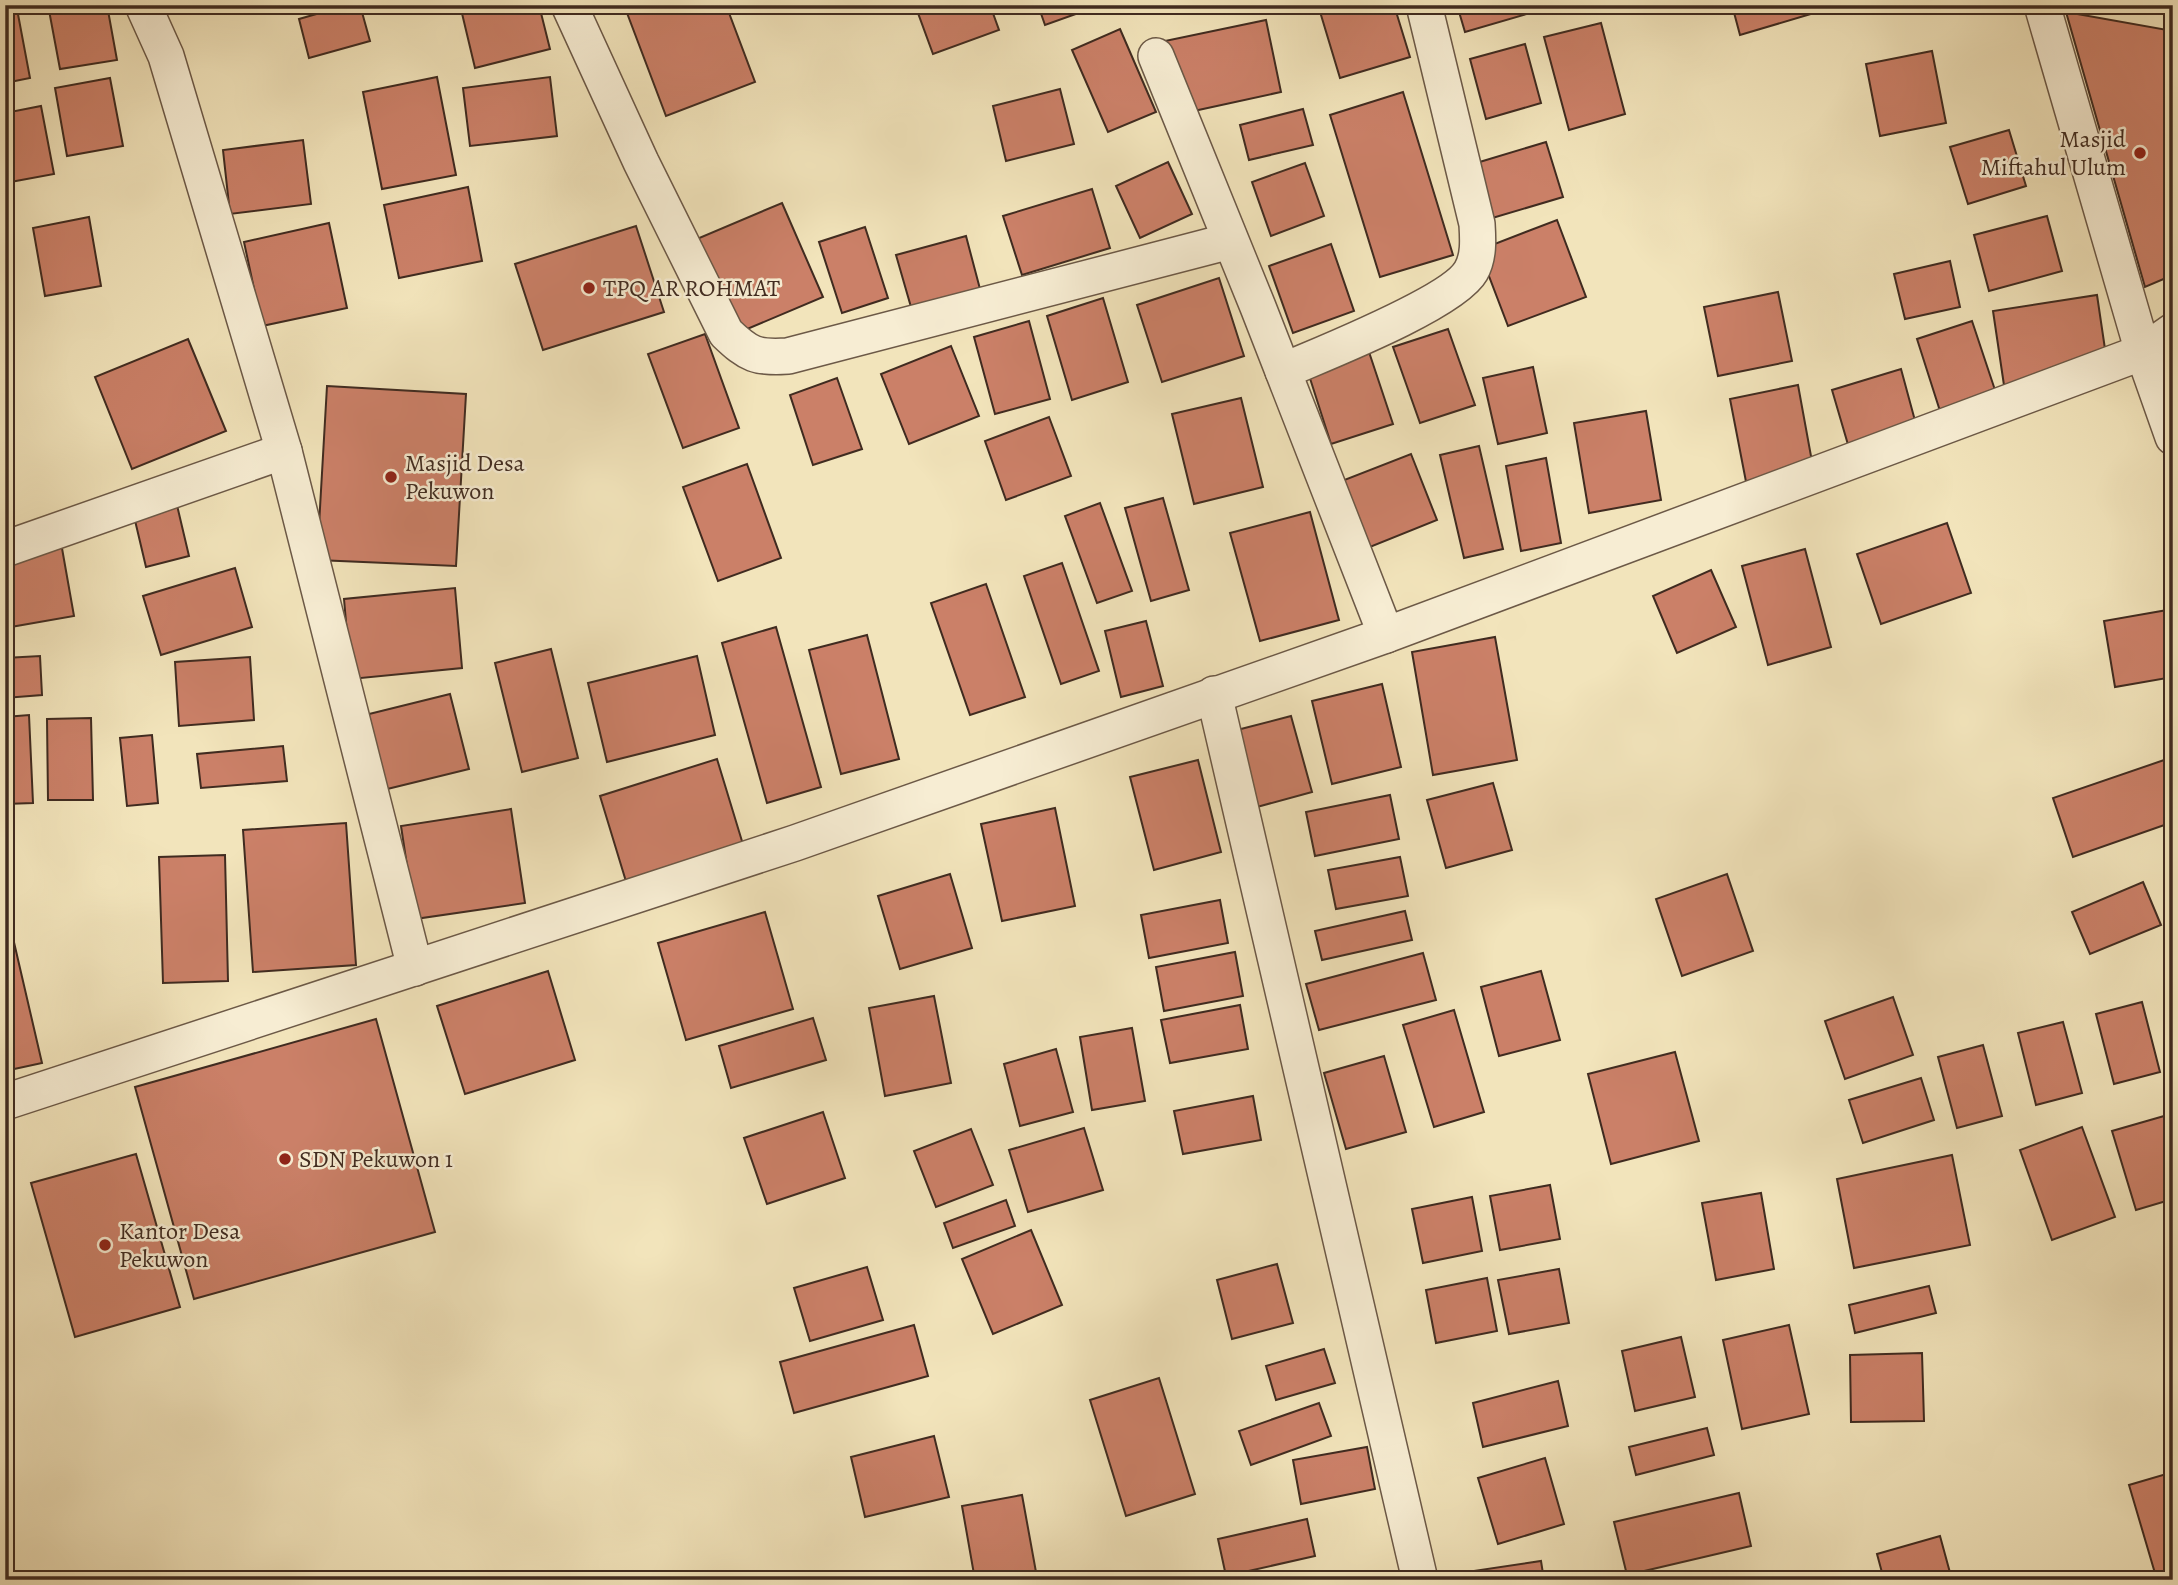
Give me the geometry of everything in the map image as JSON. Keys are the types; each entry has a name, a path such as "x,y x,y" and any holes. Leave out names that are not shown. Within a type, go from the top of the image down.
{"street":[{"path":"143,5 166,56 284,451 415,968"},
{"path":"569,5 641,162 726,333 745,351 754,355 764,358 788,356 1230,241"},
{"path":"1283,371 1418,310 1459,286 1471,271 1478,249 1477,224 1424,5"},
{"path":"2042,5 2143,352 2173,436"},
{"path":"1156,56 1241,264 1386,635"},
{"path":"5,1102 794,843 1386,635 2143,352 2173,331"},
{"path":"5,550 284,451"},
{"path":"1214,694 1420,1580"}],"building":[{"path":"48,5 107,5 117,60 60,69"},
{"path":"213,5 255,5 215,13"},
{"path":"348,5 360,5 370,41 309,58 299,19"},
{"path":"460,5 539,5 550,49 475,68"},
{"path":"624,5 726,5 755,82 666,116"},
{"path":"941,5 990,5 999,30 933,54 918,13"},
{"path":"1038,5 1101,5 1045,25"},
{"path":"1318,5 1394,5 1410,57 1340,78"},
{"path":"1457,5 1536,5 1537,11 1465,32"},
{"path":"1732,5 1812,5 1814,13 1740,35"},
{"path":"17,9 30,78 5,83 5,11"},
{"name":"Masjid Miftahul Ulum","path":"2066,12 2173,31 2173,275 2145,287"},
{"path":"1266,20 1281,92 1180,114 1165,41"},
{"path":"1601,23 1625,114 1569,130 1544,37"},
{"path":"1120,29 1156,112 1108,132 1072,50"},
{"path":"1525,44 1541,103 1486,119 1470,59"},
{"path":"1932,51 1946,123 1880,136 1866,64"},
{"path":"437,77 456,175 382,189 363,92"},
{"path":"550,77 557,136 470,146 463,88"},
{"path":"110,78 123,146 67,156 55,88"},
{"path":"1060,89 1074,144 1006,161 993,106"},
{"path":"1403,92 1453,255 1380,277 1330,115"},
{"path":"41,106 54,174 5,183 5,113"},
{"path":"1303,109 1313,145 1249,160 1240,125"},
{"path":"2009,130 2026,186 1968,204 1950,147"},
{"path":"303,140 311,204 230,214 223,150"},
{"path":"1546,142 1563,197 1489,219 1473,164"},
{"path":"1168,162 1192,214 1140,238 1116,186"},
{"path":"1305,163 1324,216 1271,236 1252,182"},
{"path":"468,187 482,261 399,278 384,205"},
{"path":"1092,189 1110,248 1022,275 1003,216"},
{"path":"782,203 823,297 726,338 685,244"},
{"path":"2047,216 2062,271 1989,291 1974,235"},
{"path":"89,217 101,286 45,296 33,228"},
{"path":"1557,220 1586,297 1508,326 1479,250"},
{"path":"329,223 347,308 262,326 244,242"},
{"name":"TPQ AR ROHMAT","path":"636,226 664,312 543,350 515,264"},
{"path":"865,227 888,298 842,313 819,242"},
{"path":"966,236 980,289 911,307 896,255"},
{"path":"1331,244 1354,311 1293,333 1269,266"},
{"path":"1950,261 1960,307 1905,319 1894,274"},
{"path":"1219,278 1244,356 1162,382 1137,305"},
{"path":"1778,292 1792,361 1718,376 1704,307"},
{"path":"2097,295 2109,376 2005,392 1993,311"},
{"path":"1103,298 1128,382 1072,400 1047,316"},
{"path":"1029,321 1050,399 995,414 974,337"},
{"path":"1972,321 1996,393 1940,411 1917,339"},
{"path":"1448,329 1475,405 1420,423 1393,347"},
{"path":"705,334 739,428 683,448 648,354"},
{"path":"188,339 226,431 132,469 95,377"},
{"path":"951,346 979,416 909,444 881,374"},
{"path":"1368,349 1393,424 1331,444 1307,369"},
{"path":"1533,367 1547,433 1498,444 1483,378"},
{"path":"1901,369 1917,428 1849,448 1832,390"},
{"path":"837,378 862,449 813,465 790,395"},
{"path":"1798,385 1815,478 1748,492 1730,399"},
{"name":"Masjid Desa Pekuwon","path":"327,386 466,394 456,566 317,560"},
{"path":"1241,398 1263,487 1194,504 1172,414"},
{"path":"1646,411 1661,500 1589,513 1574,423"},
{"path":"1049,417 1071,476 1006,500 985,441"},
{"path":"1479,446 1503,549 1464,558 1440,455"},
{"path":"1411,454 1437,520 1360,551 1334,484"},
{"path":"1546,458 1561,543 1521,551 1506,466"},
{"path":"747,464 781,558 718,581 683,487"},
{"path":"1163,498 1189,590 1151,601 1125,508"},
{"path":"176,501 189,556 146,567 133,512"},
{"path":"1100,503 1132,591 1097,603 1065,516"},
{"path":"1310,512 1339,620 1260,641 1230,533"},
{"path":"1947,523 1971,593 1881,624 1857,554"},
{"path":"60,537 74,616 5,628 5,548"},
{"path":"1805,549 1831,647 1768,665 1742,566"},
{"path":"1062,563 1099,671 1061,684 1024,576"},
{"path":"235,568 252,627 161,655 143,596"},
{"path":"1711,570 1736,627 1677,653 1653,596"},
{"path":"986,584 1025,697 970,715 931,603"},
{"path":"455,588 462,668 351,679 344,599"},
{"path":"2173,609 2173,677 2115,687 2104,621"},
{"path":"1146,621 1163,686 1121,697 1105,631"},
{"path":"776,627 821,787 767,803 722,643"},
{"path":"867,635 899,759 841,774 809,650"},
{"path":"1495,637 1517,760 1433,775 1412,652"},
{"path":"551,649 578,758 522,772 495,663"},
{"path":"40,656 42,695 5,698 5,658"},
{"path":"697,656 715,735 607,762 588,683"},
{"path":"250,657 254,720 179,726 175,662"},
{"path":"1382,684 1401,767 1332,784 1312,701"},
{"path":"450,694 469,769 375,792 357,717"},
{"path":"29,715 33,803 5,804 5,717"},
{"path":"1291,716 1312,792 1257,807 1237,730"},
{"path":"91,718 93,800 48,800 47,719"},
{"path":"152,735 158,803 127,806 120,738"},
{"path":"283,746 287,781 201,788 197,754"},
{"path":"2173,757 2173,822 2073,857 2053,798"},
{"path":"717,759 745,851 628,888 600,796"},
{"path":"1198,760 1221,852 1154,870 1130,777"},
{"path":"1493,783 1512,850 1446,868 1427,800"},
{"path":"1390,795 1399,839 1315,856 1306,812"},
{"path":"1055,808 1075,906 1002,921 981,824"},
{"path":"511,809 525,903 415,919 401,826"},
{"path":"346,823 356,965 253,972 243,830"},
{"path":"225,855 228,981 163,983 159,857"},
{"path":"1400,857 1408,896 1336,909 1328,870"},
{"path":"950,874 972,948 900,969 878,896"},
{"path":"1727,874 1753,951 1682,976 1656,899"},
{"path":"2143,882 2161,925 2090,954 2072,912"},
{"path":"1220,900 1228,943 1149,958 1141,915"},
{"path":"1405,911 1412,940 1322,960 1315,931"},
{"path":"765,912 793,1009 686,1040 658,943"},
{"path":"13,938 42,1063 5,1071 5,940"},
{"path":"1235,952 1243,996 1164,1011 1156,967"},
{"path":"1423,953 1436,1000 1319,1030 1306,984"},
{"path":"548,971 575,1060 465,1094 437,1006"},
{"path":"1541,971 1560,1040 1499,1056 1481,987"},
{"path":"934,996 951,1083 885,1096 869,1008"},
{"path":"1893,997 1913,1055 1845,1079 1825,1021"},
{"path":"2142,1002 2160,1072 2114,1084 2096,1014"},
{"path":"1240,1005 1248,1049 1170,1063 1161,1020"},
{"path":"1454,1010 1484,1112 1434,1127 1403,1025"},
{"path":"813,1018 826,1060 731,1088 719,1046"},
{"name":"SDN Pekuwon 1","path":"376,1019 435,1232 194,1299 135,1087"},
{"path":"2063,1022 2082,1093 2036,1105 2018,1033"},
{"path":"1132,1028 1145,1101 1092,1110 1080,1037"},
{"path":"1983,1045 2002,1116 1957,1128 1938,1057"},
{"path":"1056,1049 1073,1112 1020,1126 1004,1064"},
{"path":"1675,1052 1699,1141 1611,1164 1588,1074"},
{"path":"1384,1056 1406,1132 1346,1149 1324,1073"},
{"path":"1921,1078 1934,1120 1863,1143 1849,1100"},
{"path":"1253,1096 1261,1140 1183,1154 1174,1111"},
{"path":"823,1112 845,1178 767,1204 744,1138"},
{"path":"2171,1114 2173,1199 2136,1210 2112,1131"},
{"path":"2082,1127 2115,1217 2052,1240 2020,1150"},
{"path":"1084,1128 1103,1190 1028,1212 1009,1150"},
{"path":"971,1129 993,1185 936,1207 914,1151"},
{"name":"Kantor Desa Pekuwon","path":"136,1154 180,1307 75,1337 31,1183"},
{"path":"1952,1155 1970,1245 1854,1268 1837,1179"},
{"path":"1550,1185 1560,1239 1500,1250 1490,1196"},
{"path":"1761,1193 1774,1269 1716,1280 1702,1203"},
{"path":"1472,1197 1482,1251 1423,1263 1412,1209"},
{"path":"1006,1200 1015,1226 953,1248 944,1223"},
{"path":"1031,1230 1062,1305 993,1334 962,1259"},
{"path":"1277,1264 1293,1323 1232,1339 1217,1280"},
{"path":"867,1267 883,1320 810,1341 794,1288"},
{"path":"1559,1269 1569,1323 1509,1334 1498,1280"},
{"path":"1487,1278 1497,1331 1436,1343 1426,1290"},
{"path":"1929,1286 1936,1313 1855,1333 1849,1305"},
{"path":"914,1325 928,1376 794,1413 780,1362"},
{"path":"1789,1325 1809,1414 1742,1429 1723,1340"},
{"path":"1681,1337 1695,1397 1635,1411 1622,1351"},
{"path":"1324,1349 1335,1383 1276,1400 1266,1366"},
{"path":"1922,1353 1924,1421 1851,1422 1850,1355"},
{"path":"1159,1378 1195,1494 1126,1516 1090,1400"},
{"path":"1558,1381 1568,1426 1483,1447 1473,1403"},
{"path":"1319,1403 1331,1436 1251,1465 1239,1431"},
{"path":"1707,1428 1714,1455 1636,1475 1629,1447"},
{"path":"934,1436 949,1497 865,1517 851,1457"},
{"path":"1367,1447 1375,1489 1301,1504 1293,1460"},
{"path":"1545,1458 1564,1524 1498,1544 1478,1478"},
{"path":"2173,1472 2173,1580 2157,1580 2129,1485"},
{"path":"1739,1493 1751,1546 1627,1575 1614,1522"},
{"path":"1022,1495 1036,1572 992,1580 975,1580 962,1506"},
{"path":"1307,1519 1315,1556 1226,1576 1218,1539"},
{"path":"1940,1536 1952,1580 1884,1580 1877,1554"},
{"path":"1541,1561 1544,1580 1453,1580 1453,1574"},
{"path":"1727,1573 1728,1580 1694,1580"}],"place":[{"name":"Masjid Miftahul Ulum","path":"2140,153"},
{"name":"TPQ AR ROHMAT","path":"589,288"},
{"name":"Masjid Desa Pekuwon","path":"391,477"},
{"name":"SDN Pekuwon 1","path":"285,1159"},
{"name":"Kantor Desa Pekuwon","path":"105,1245"}]}
